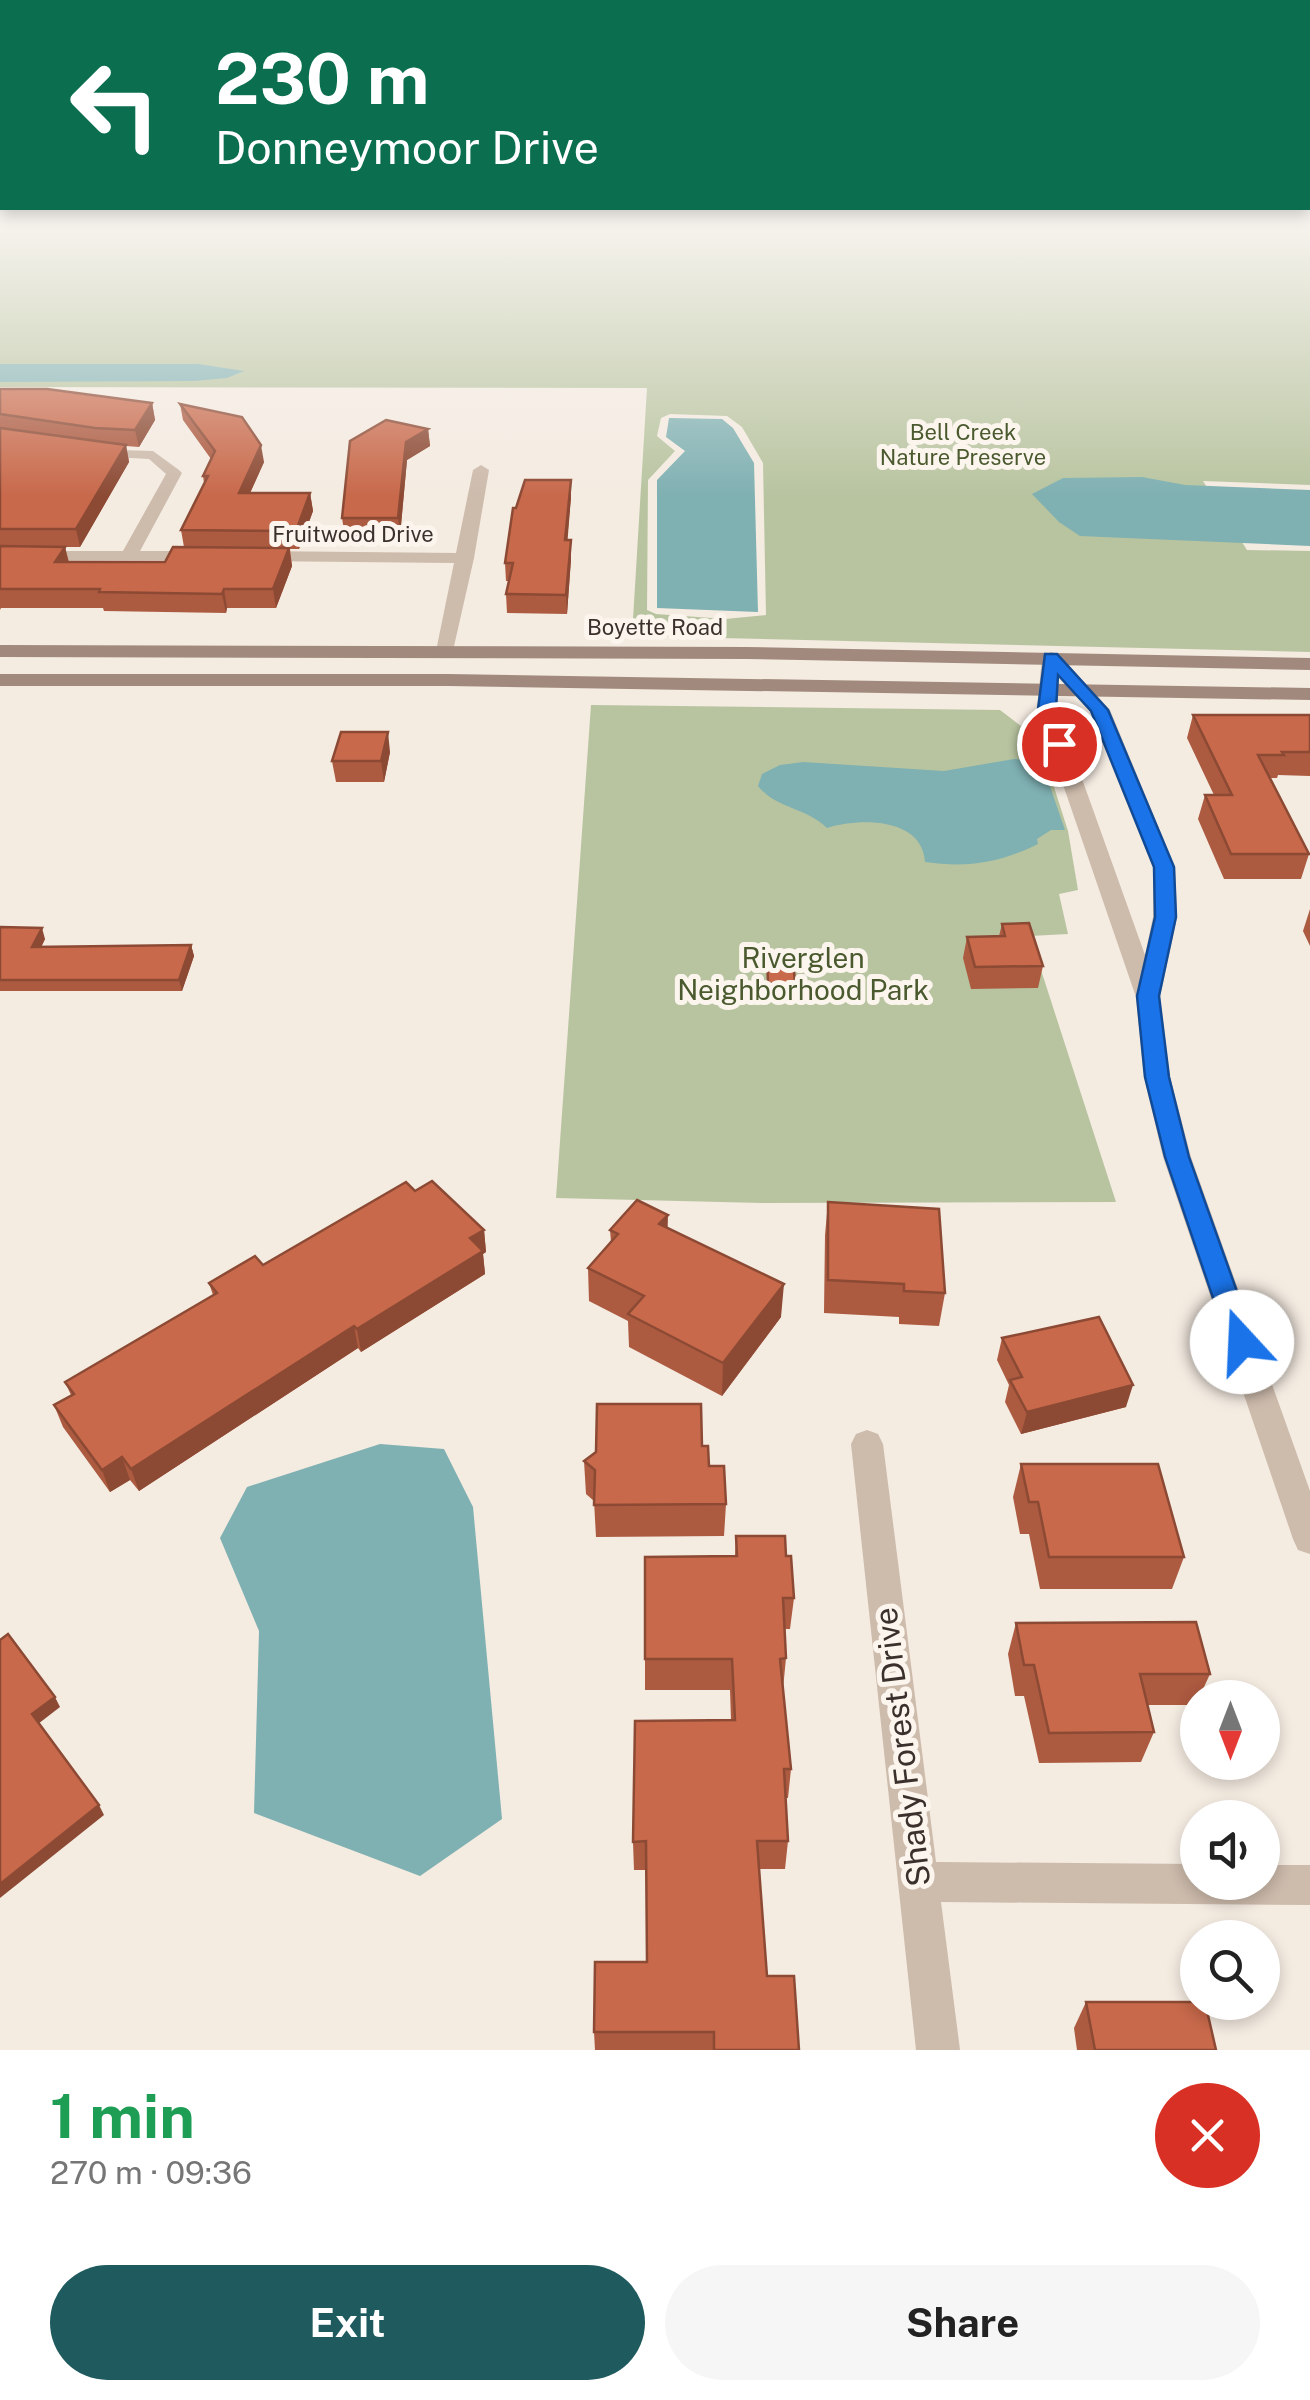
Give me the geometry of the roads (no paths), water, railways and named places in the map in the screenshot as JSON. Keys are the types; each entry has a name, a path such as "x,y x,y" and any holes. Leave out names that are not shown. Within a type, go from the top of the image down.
{"main road":[{"name":"Boyette Road","path":"0,651 445,651 1310,664"},
{"path":"0,680 467,680 1310,694"}],"street":[{"path":"78,450 153,455 174,473 128,556"},
{"path":"445,651 480,470"},
{"name":"Fruitwood Drive","path":"0,556 466,558"},
{"path":"1051,658 1047,709 1148,996 1157,1077 1177,1157 1310,1539"},
{"path":"1051,658 1100,710 1164,867 1165,917 1148,996"},
{"name":"Shady Forest Drive","path":"867,1444 938,2050"},
{"path":"917,1882 1310,1886"}],"water":[{"path":"0,364 198,364 244,371 227,378 194,381 0,382"},
{"path":"669,418 722,419 733,428 754,463 758,612 657,608 657,480 685,451 666,437"},
{"path":"1142,477 1185,485 1310,490 1310,546 1080,536 1059,522 1032,494 1063,478"},
{"path":"1028,760 1044,769 1065,830 1051,830 1037,839 1038,844 1010,856 969,864 925,862 913,836 887,824 855,823 827,828 773,799 758,786 762,774 780,765 803,762 944,771"},
{"path":"380,1444 444,1449 473,1507 502,1819 420,1876 254,1813 259,1631 220,1538 247,1487"}],"park label":[{"name":"Bell Creek Nature Preserve","path":"963,445"},
{"name":"Riverglen Neighborhood Park","path":"803,973"}]}
